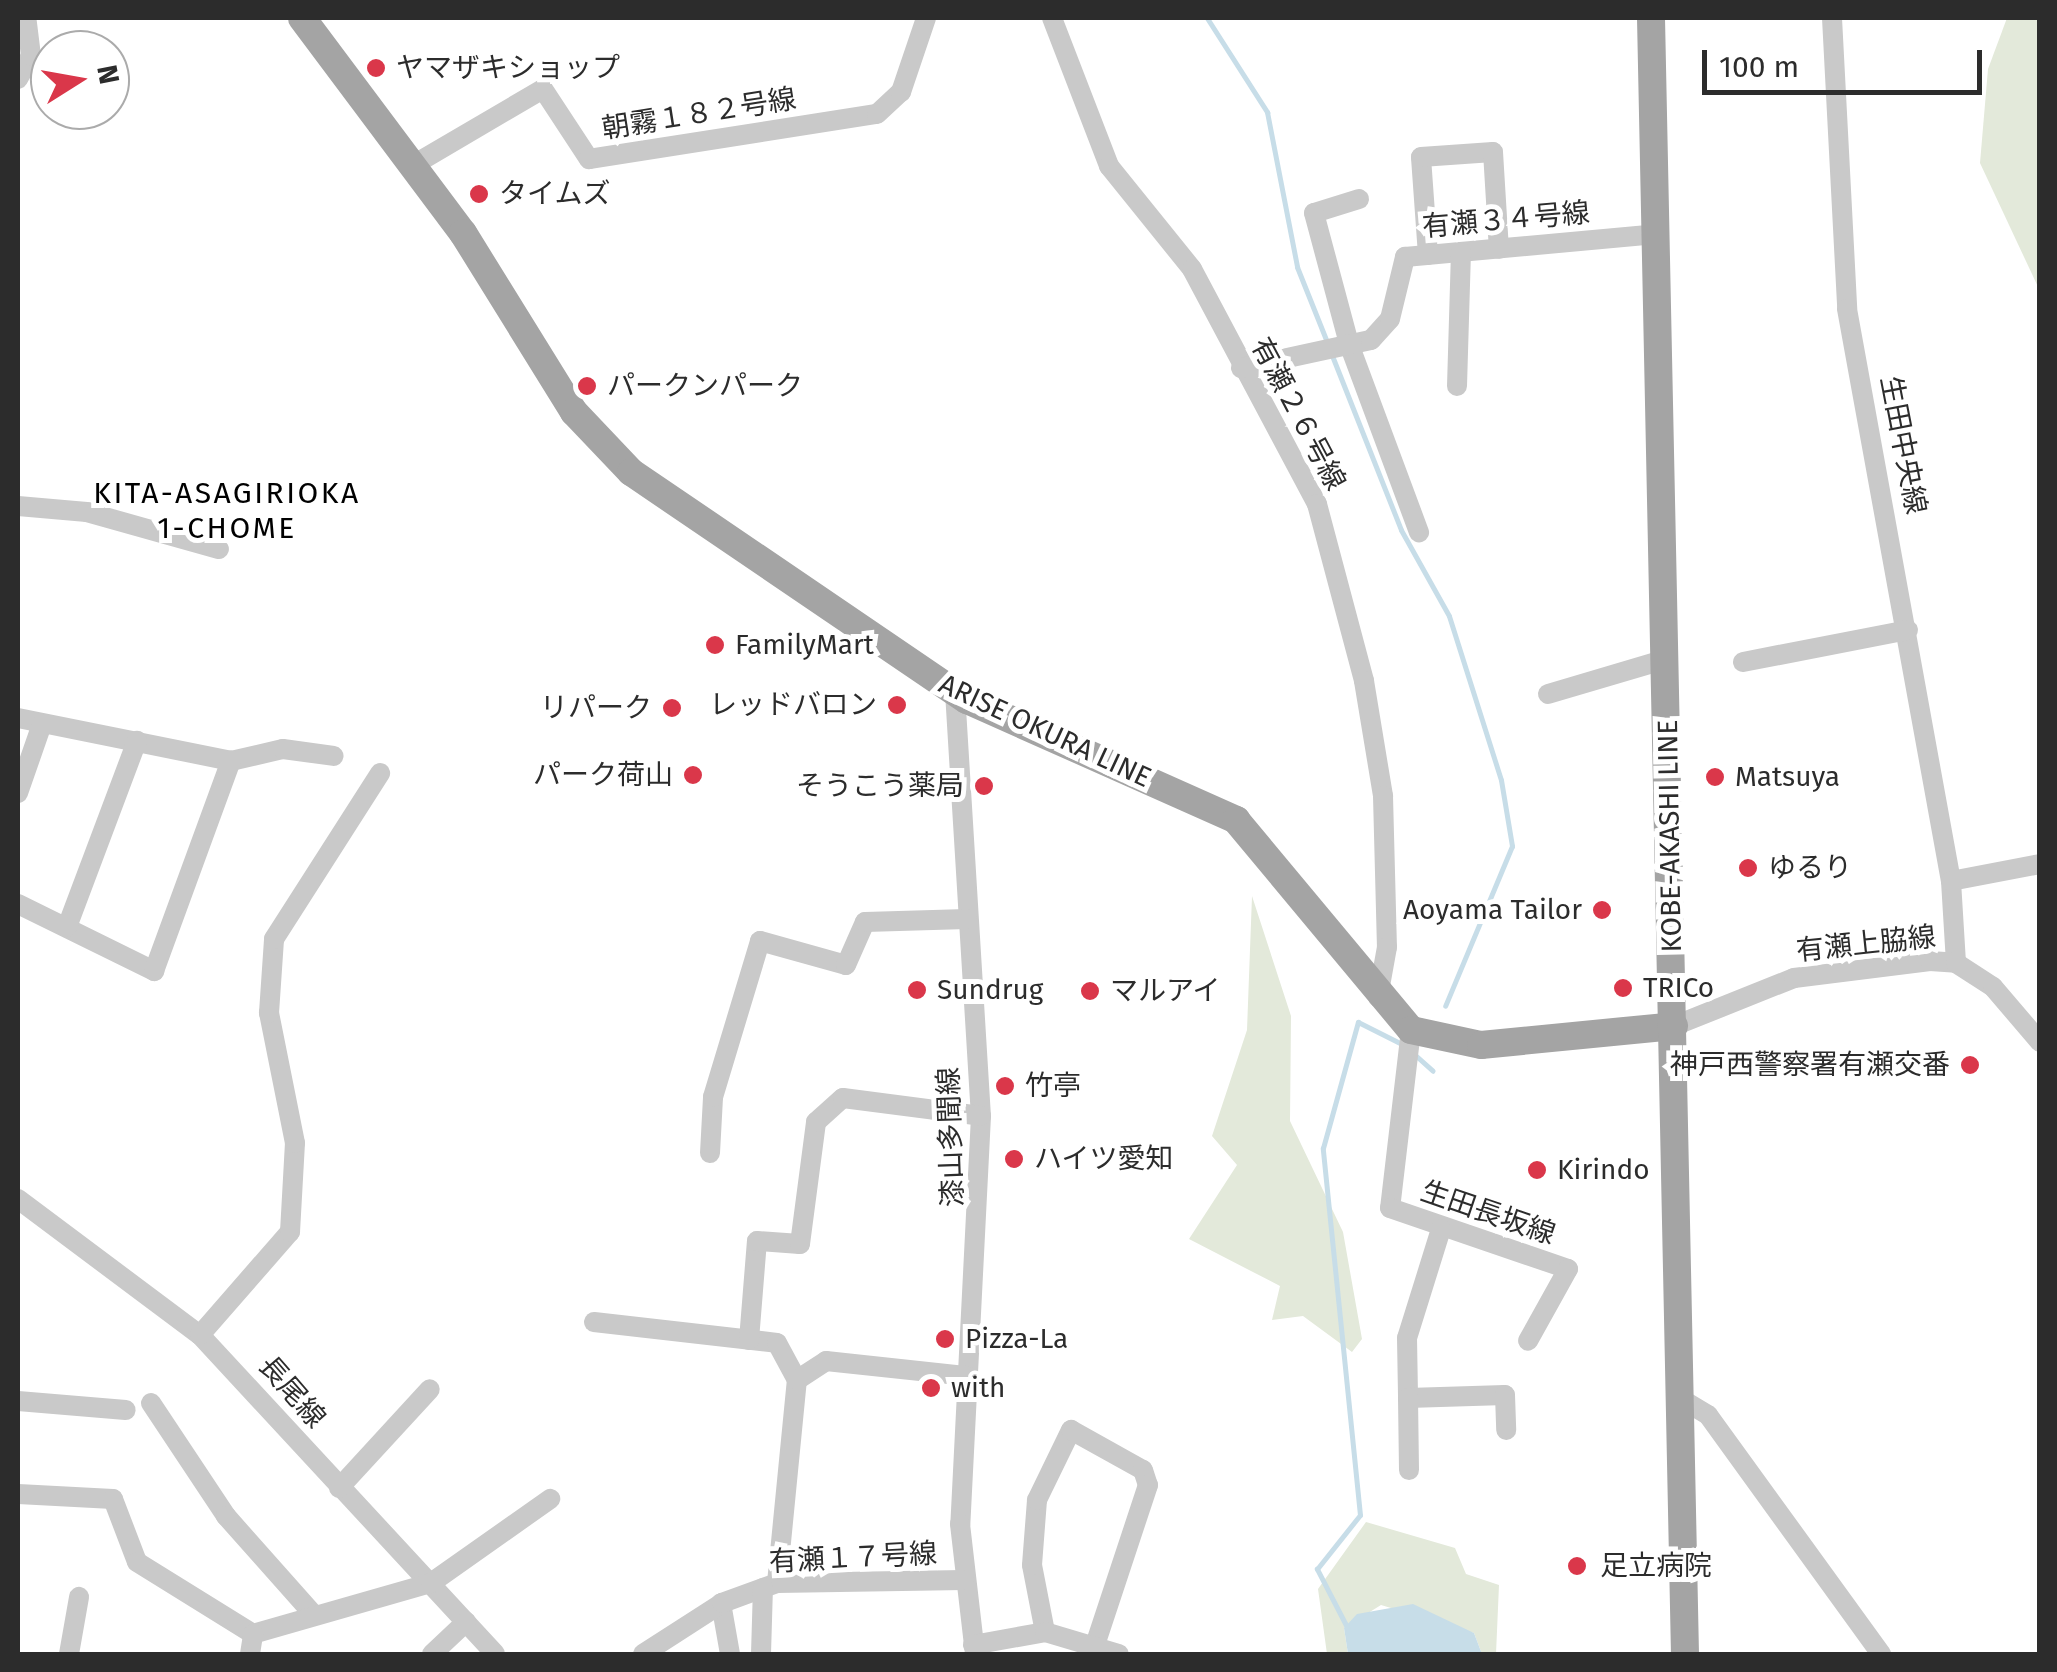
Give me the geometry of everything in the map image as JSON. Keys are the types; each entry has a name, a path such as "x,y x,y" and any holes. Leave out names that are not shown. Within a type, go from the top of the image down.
{"main road":[{"name":"ARISE OKURA LINE","path":"302,18 415,164 574,412 631,472 955,692 1236,820 1282,864 1378,997 1411,1030"},
{"name":"KOBE-AKASHI LINE","path":"1651,18 1685,1654"},
{"path":"1411,1030 1481,1045 1674,1026"}],"street":[{"path":"18,80 31,56 26,18"},
{"name":"朝霧１８２号線","path":"415,164 543,89 589,158 878,114 902,92 926,18"},
{"name":"有瀬２６号線","path":"1052,18 1109,166 1192,269 1241,368 1317,504 1364,680 1383,796 1387,946 1378,997"},
{"name":"生田中央線","path":"1832,18 1847,309 1951,880 1956,963"},
{"path":"1428,255 1421,156 1493,152 1499,248"},
{"path":"1359,199 1314,213 1345,345 1418,532"},
{"name":"有瀬３４号線","path":"1241,368 1370,340 1390,319 1405,258 1656,234"},
{"path":"1457,386 1462,252"},
{"path":"18,506 87,512 219,550"},
{"path":"1743,662 1908,630"},
{"path":"1548,694 1666,659"},
{"name":"漆山多聞線","path":"955,692 980,1116 968,1376 964,1580 974,1650"},
{"path":"18,718 231,761 284,749 334,756"},
{"path":"18,793 42,724"},
{"path":"67,927 137,740"},
{"path":"18,904 154,971 231,761"},
{"path":"200,1335 290,1232 295,1143 269,1013 274,939 380,773"},
{"path":"1951,880 2040,864"},
{"path":"710,1152 713,1096 760,941 846,965 865,922 967,920"},
{"name":"有瀬上脇線","path":"1674,1026 1794,978 1956,963 1994,987 2040,1042"},
{"name":"生田長坂線","path":"1411,1030 1390,1208 1441,1229 1568,1269 1528,1341"},
{"path":"748,1340 757,1241 800,1244 816,1122 842,1098 980,1116"},
{"name":"長尾線","path":"18,1199 200,1335 495,1654"},
{"path":"1409,1470 1408,1338 1441,1229"},
{"path":"594,1322 777,1343 798,1380 761,1654"},
{"path":"798,1380 826,1361 968,1376"},
{"path":"339,1488 430,1389"},
{"path":"1408,1398 1505,1395 1506,1430"},
{"path":"1678,1397 1708,1415 1881,1654"},
{"path":"18,1402 126,1410"},
{"path":"152,1402 226,1516 314,1615"},
{"path":"1045,1632 1032,1565 1037,1500 1071,1430 1143,1470 1148,1485 1095,1645"},
{"path":"18,1494 113,1499 136,1562 251,1644 314,1615 431,1583 550,1498"},
{"name":"有瀬１７号線","path":"643,1654 721,1603 770,1586 964,1580"},
{"path":"69,1654 79,1597"},
{"path":"721,1603 730,1654"},
{"path":"432,1654 466,1622"},
{"path":"974,1650 1045,1632 1119,1654"}],"green space":[{"path":"2007,18 2039,18 2039,289 1980,163 1988,69"},
{"path":"1252,896 1291,1016 1290,1121 1343,1232 1362,1339 1352,1352 1303,1316 1272,1320 1280,1286 1189,1239 1237,1165 1212,1136 1247,1030"},
{"path":"1366,1522 1455,1548 1466,1574 1499,1585 1496,1654 1482,1654 1474,1633 1381,1605 1344,1628 1348,1654 1327,1654 1318,1589"}],"water":[{"path":"1413,1604 1474,1633 1482,1654 1348,1654 1344,1628 1357,1614"}],"waterway":[{"path":"1207,18 1267,112 1297,267 1327,342"},
{"path":"1331,353 1401,530 1449,616 1501,780 1512,846 1445,1006"},
{"path":"1348,1629 1317,1569 1360,1515 1323,1148 1358,1022 1402,1044"},
{"path":"1414,1054 1433,1071"}],"place":[{"name":"ヤマザキショップ","path":"376,68"},
{"name":"タイムズ","path":"479,194"},
{"name":"パークンパーク","path":"587,386"},
{"name":"FamilyMart","path":"715,645"},
{"name":"レッドバロン","path":"897,705"},
{"name":"リパーク","path":"672,708"},
{"name":"パーク荷山","path":"693,775"},
{"name":"Matsuya","path":"1715,777"},
{"name":"そうこう薬局","path":"984,786"},
{"name":"ゆるり","path":"1748,868"},
{"name":"Aoyama Tailor","path":"1602,910"},
{"name":"TRICo","path":"1623,988"},
{"name":"Sundrug","path":"917,990"},
{"name":"マルアイ","path":"1090,991"},
{"name":"神戸西警察署有瀬交番","path":"1970,1065"},
{"name":"竹亭","path":"1005,1086"},
{"name":"ハイツ愛知","path":"1014,1159"},
{"name":"Kirindo","path":"1537,1170"},
{"name":"Pizza-La","path":"945,1339"},
{"name":"with","path":"931,1388"},
{"name":"足立病院","path":"1577,1566"}],"district":[{"name":"KITA-ASAGIRIOKA 1-CHOME","path":"227,510"}]}
